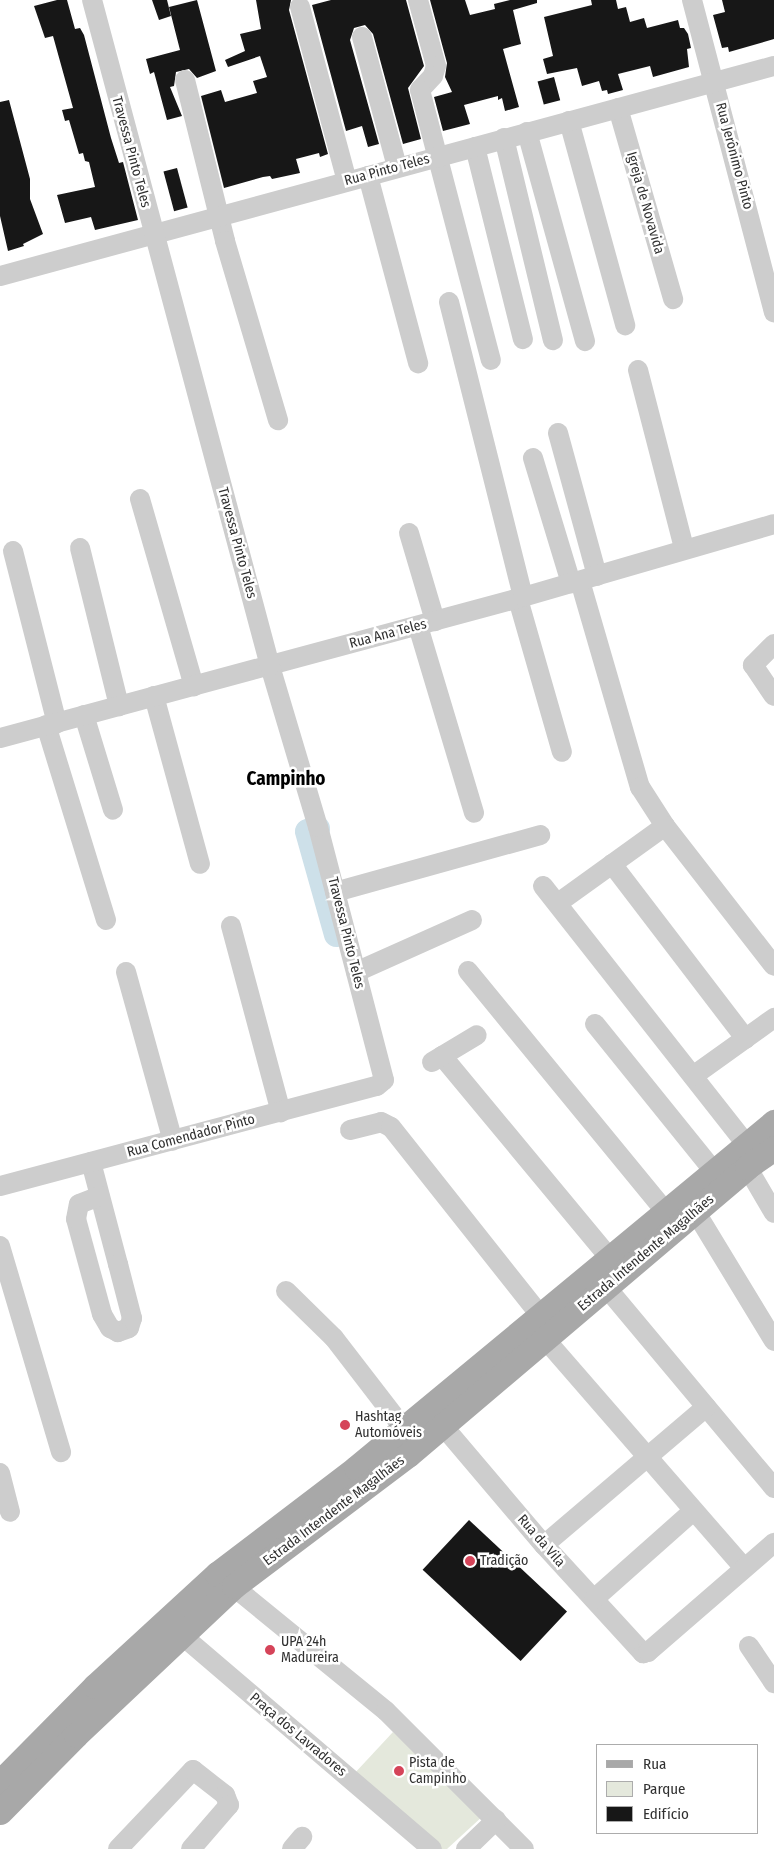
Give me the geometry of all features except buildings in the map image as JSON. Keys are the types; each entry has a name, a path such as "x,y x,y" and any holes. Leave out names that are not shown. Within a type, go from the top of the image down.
{"main road":[{"name":"Estrada Intendente Magalhães","path":"0,1782 226,1580 404,1429 542,1327 606,1287 695,1211 774,1122"},
{"name":"Estrada Intendente Magalhães","path":"226,1580 443,1426 610,1258 713,1170 746,1155 774,1148"},
{"name":"Estrada Intendente Magalhães","path":"0,1812 173,1627"}],"street":[{"name":"Travessa Pinto Teles","path":"92,0 152,233 270,666 335,892 384,1080 382,1084"},
{"path":"418,0 436,66 433,76 420,90 491,360"},
{"name":"Rua Jerônimo Pinto","path":"692,0 774,312"},
{"path":"300,7 347,181"},
{"path":"362,37 397,168"},
{"name":"Rua Pinto Teles","path":"1,271 219,216 774,66"},
{"path":"185,80 219,216 278,420"},
{"name":"Igreja de Novavida","path":"618,108 673,299"},
{"path":"569,121 625,325"},
{"path":"527,132 585,341"},
{"path":"504,138 552,340"},
{"path":"475,147 523,339"},
{"path":"368,176 418,363"},
{"path":"449,302 520,598 562,752"},
{"path":"638,370 684,548"},
{"path":"558,433 583,580 632,768 640,787 665,826 774,966"},
{"path":"533,458 583,580"},
{"path":"140,499 194,686"},
{"name":"Rua Ana Teles","path":"0,738 426,624 583,580 684,548 774,524"},
{"path":"410,533 426,624 474,813"},
{"path":"80,548 119,706"},
{"path":"13,551 52,724 106,920"},
{"path":"774,644 753,665 774,696"},
{"path":"154,696 200,864"},
{"path":"84,715 113,810"},
{"path":"558,903 665,826"},
{"path":"335,892 540,835"},
{"path":"612,864 746,1039"},
{"path":"544,886 693,1076 746,1155 774,1213"},
{"path":"356,972 472,920"},
{"path":"230,926 281,1112"},
{"path":"468,971 665,1211"},
{"path":"126,972 173,1141"},
{"path":"693,1076 774,1018"},
{"path":"595,1024 713,1170"},
{"path":"477,1035 437,1059 610,1258"},
{"name":"Rua Comendador Pinto","path":"0,1186 382,1084"},
{"path":"350,1130 381,1122 391,1127 542,1327 646,1459 744,1568 774,1543"},
{"path":"91,1162 100,1196 132,1318 129,1328 118,1332 110,1328 102,1314 76,1219 79,1204 100,1196"},
{"path":"695,1211 774,1341"},
{"path":"0,1246 61,1452"},
{"path":"606,1287 774,1488"},
{"path":"286,1291 334,1338 404,1429"},
{"path":"544,1545 706,1407"},
{"name":"Rua da Vila","path":"443,1426 544,1545 642,1653 648,1652 744,1568"},
{"path":"0,1474 10,1512"},
{"path":"594,1599 692,1512"},
{"path":"226,1580 386,1711 524,1849"},
{"name":"Praça dos Lavradores","path":"173,1627 432,1849"},
{"path":"749,1646 774,1683"},
{"path":"118,1849 193,1770 225,1796 229,1805 191,1849"},
{"path":"466,1849 496,1820"}],"green space":[{"path":"393,1732 484,1815 447,1849 440,1849 353,1775"}],"waterway":[{"path":"317,828 307,831 336,934"}],"place":[{"name":"Hashtag Automóveis","path":"345,1425"},
{"name":"Tradição","path":"470,1561"},
{"name":"UPA 24h Madureira","path":"270,1650"},
{"name":"Pista de Campinho","path":"399,1771"}],"district":[{"name":"Campinho","path":"286,779"}]}
